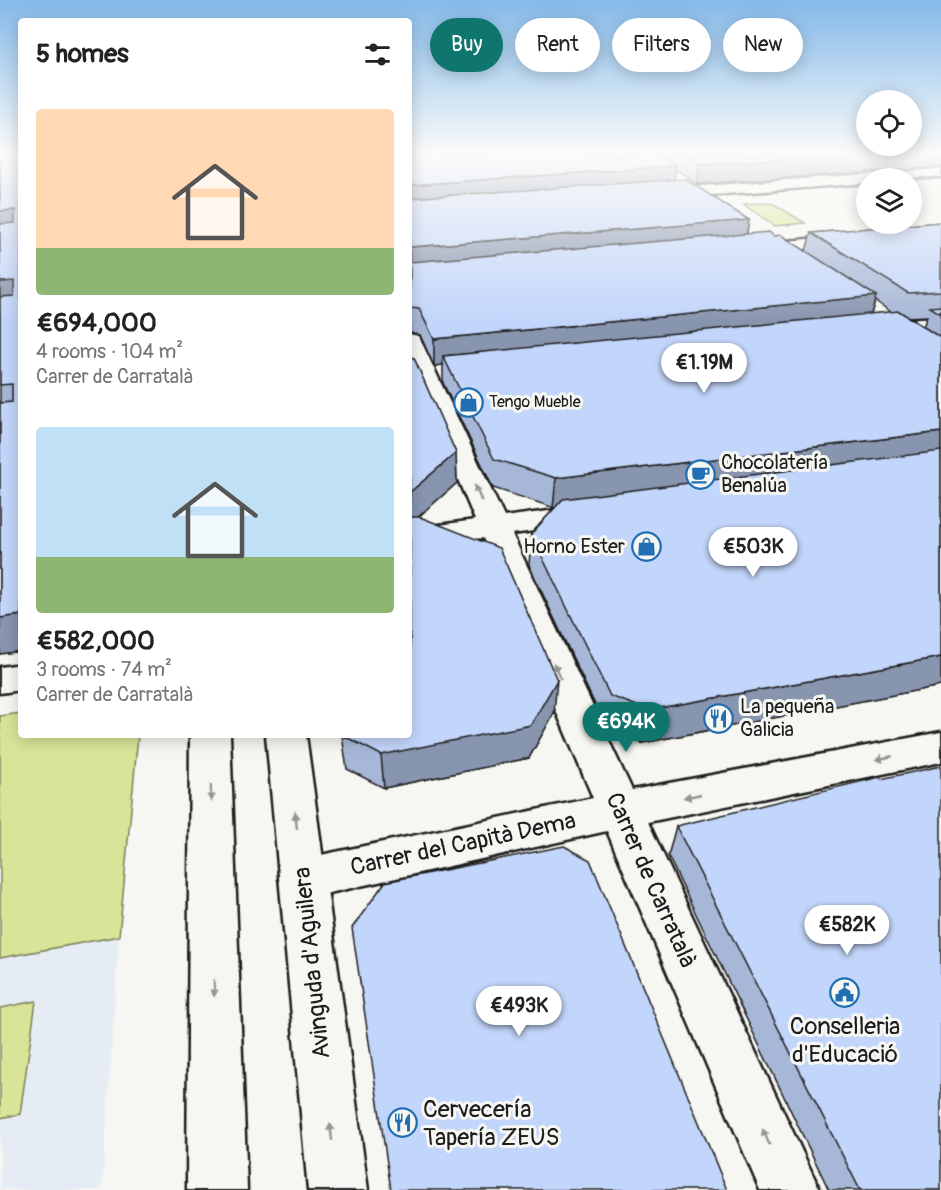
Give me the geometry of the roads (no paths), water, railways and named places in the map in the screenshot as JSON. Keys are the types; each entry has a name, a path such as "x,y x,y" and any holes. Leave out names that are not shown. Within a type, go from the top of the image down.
{"street":[{"path":"734,251 941,232"},
{"path":"758,235 796,261"},
{"path":"865,307 922,346"},
{"path":"851,332 941,322"},
{"name":"Carrer de Carratalà","path":"422,367 790,1190"},
{"path":"412,538 611,512"},
{"path":"0,680 18,677"},
{"path":"210,738 217,1190"},
{"name":"Avinguda d'Aguilera","path":"286,738 338,1190"},
{"name":"Carrer del Capità Dema","path":"302,879 620,810 941,747"}],"place":[{"name":"Tengo Mueble","path":"468,402"},
{"name":"Chocolatería Benalúa","path":"700,474"},
{"name":"Horno Ester","path":"646,546"},
{"name":"La pequeña Galicia","path":"719,718"},
{"name":"Conselleria d'Educació","path":"845,993"},
{"name":"Cervecería Tapería ZEUS","path":"402,1123"}]}
